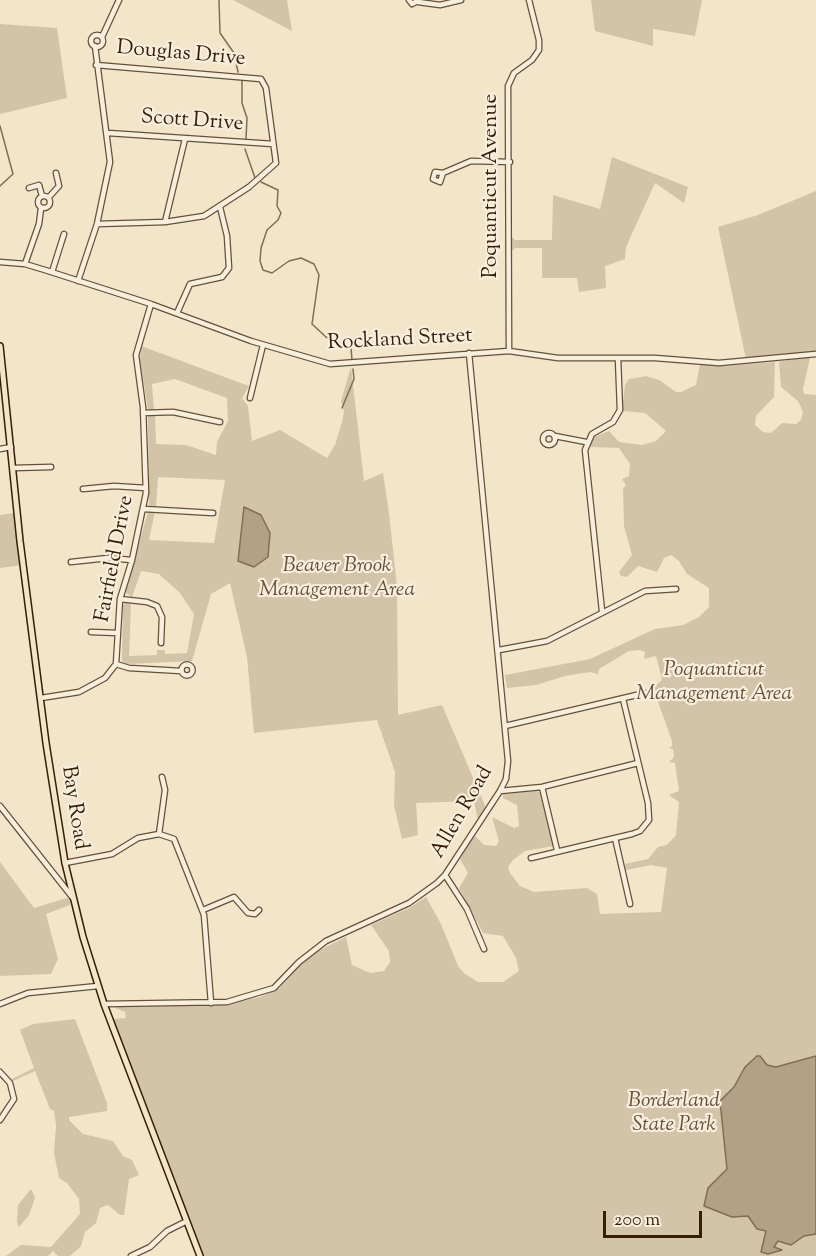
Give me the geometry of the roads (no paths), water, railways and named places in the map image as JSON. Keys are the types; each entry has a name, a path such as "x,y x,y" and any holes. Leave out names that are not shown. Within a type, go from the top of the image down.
{"main road":[{"name":"Bay Road","path":"0,346 41,698 56,817 65,863 104,1004 160,1147 185,1222 200,1256"}],"street":[{"path":"95,46 102,45 102,37 119,0"},
{"path":"408,0 412,4 418,1 440,5 461,0"},
{"name":"Poquanticut Avenue","path":"509,351 509,81 514,73 535,58 539,47 529,0"},
{"path":"78,281 97,224 110,162 108,133 92,38 97,35 102,37"},
{"name":"Douglas Drive","path":"96,65 264,80 273,144"},
{"name":"Scott Drive","path":"108,133 273,144"},
{"path":"165,222 185,139"},
{"path":"97,224 165,222 198,218 220,207 273,168 276,164 273,144"},
{"path":"443,173 471,161 510,162"},
{"path":"41,208 48,205 49,197 58,186 56,173"},
{"path":"25,264 39,224 41,208 39,202 42,196 39,185 29,188"},
{"path":"42,196 49,197"},
{"path":"177,313 190,284 222,277 229,268 227,237 220,207"},
{"path":"52,272 64,234"},
{"name":"Rockland Street","path":"0,261 25,264 52,272 151,304 263,345 336,364 509,351 558,358 655,358 734,363 816,354"},
{"name":"Fairfield Drive","path":"116,664 120,598 144,509 146,488 143,413 136,355 151,304"},
{"path":"250,398 263,345"},
{"name":"Allen Road","path":"104,1004 230,1002 274,988 299,962 326,940 409,903 445,875 500,791 508,772 505,726 469,353"},
{"path":"602,611 585,450 586,442 592,434 613,422 620,411 618,358"},
{"path":"143,413 173,412 220,422"},
{"path":"555,436 586,442"},
{"path":"0,448 11,447"},
{"path":"13,468 51,467"},
{"path":"83,489 114,486 146,488"},
{"path":"144,509 213,513"},
{"path":"71,562 108,558 132,560"},
{"path":"499,650 547,641 645,591 676,589"},
{"path":"120,598 157,606 162,617 162,643"},
{"path":"91,632 118,633"},
{"path":"41,698 79,692 105,678 116,664 129,668 181,671"},
{"path":"505,726 645,693"},
{"path":"531,858 640,831 649,820 648,803 623,699"},
{"path":"500,791 542,787 638,763"},
{"path":"159,834 165,790 162,777"},
{"path":"542,787 557,850"},
{"path":"0,806 74,900"},
{"path":"65,863 112,854 138,838 159,834 170,837 177,844 203,910 211,1003"},
{"path":"615,838 630,904"},
{"path":"445,875 466,909 484,949"},
{"path":"203,910 234,897 248,913 255,914 259,910"},
{"path":"0,1004 28,993 98,986"},
{"path":"0,1072 10,1083 14,1099 0,1120"},
{"path":"131,1256 150,1247 167,1231 185,1222"}],"waterway":[{"path":"219,0 220,33 234,53 238,72"},
{"path":"242,81 242,103 247,118 246,139"},
{"path":"0,126 13,174 0,186"},
{"path":"245,149 255,178"},
{"path":"261,182 278,190 277,206 281,213 278,220 267,230 261,248 260,261 263,270 272,273 289,261 301,258 314,264 319,275 312,324 326,337 351,348 352,360"},
{"path":"342,408 354,379 353,369"}],"park label":[{"name":"Beaver Brook Management Area","path":"337,579"},
{"name":"Poquanticut Management Area","path":"714,683"},
{"name":"Borderland State Park","path":"674,1114"}]}
